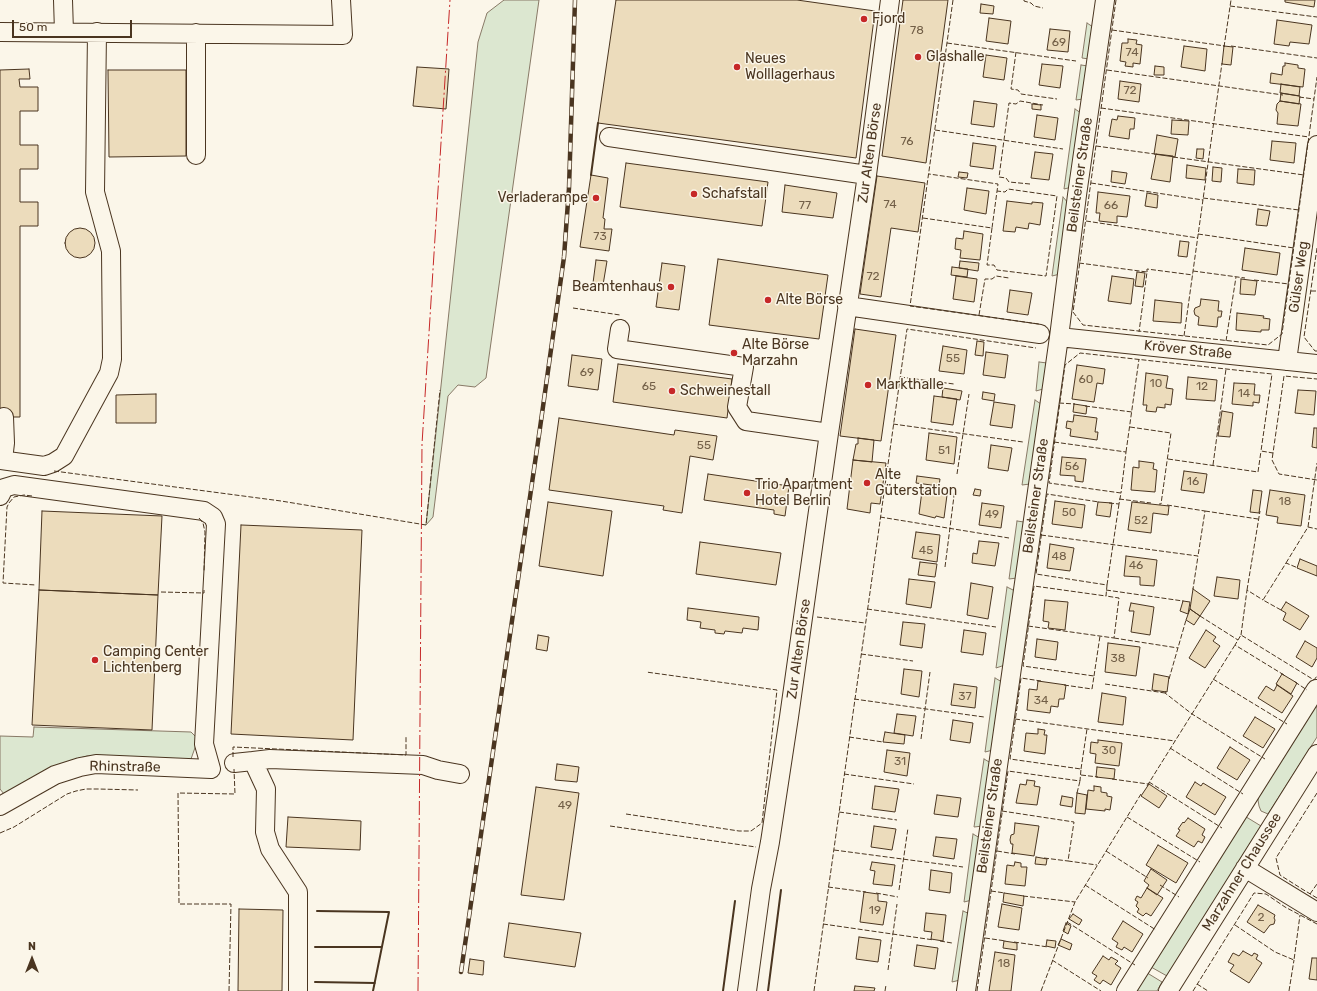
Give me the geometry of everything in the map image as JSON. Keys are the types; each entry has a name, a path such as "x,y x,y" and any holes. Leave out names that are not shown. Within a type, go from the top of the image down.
{"street":[{"path":"63,0 64,32"},
{"path":"0,32 343,35 341,0"},
{"name":"Zur Alten Börse","path":"747,991 761,889 770,842 789,717 867,175 890,0"},
{"name":"Beilsteiner Straße","path":"966,991 1059,337 1077,194 1105,0"},
{"path":"4,417 5,443 1,459 44,466 53,463 64,456 109,373 112,359 111,251 95,192 97,32"},
{"path":"196,33 196,155"},
{"path":"609,136 867,175"},
{"name":"Gülser Weg","path":"1287,361 1317,145"},
{"path":"847,306 1040,334"},
{"path":"620,329 617,349 744,368 737,407 746,421 829,433"},
{"name":"Kröver Straße","path":"1059,337 1317,364"},
{"name":"Rhinstraße","path":"0,496 4,488 14,484 204,511 213,517 216,524 204,744 211,769 96,764 80,766 55,775 0,806"},
{"path":"1126,991 1316,689"},
{"name":"Marzahner Chaussee","path":"1168,991 1317,754"},
{"path":"234,763 270,759 423,765 443,772 460,774"},
{"path":"253,761 266,789 265,832 270,849 298,892 298,991"},
{"path":"1245,868 1317,912"}],"green space":[{"path":"504,0 539,0 486,378 475,387 458,385 448,396 433,517 426,525 478,42 487,13"},
{"path":"1087,23 1093,27 1089,59 1082,58"},
{"path":"1081,65 1088,66 1083,99 1076,100"},
{"path":"1075,109 1081,113 1072,187 1064,189"},
{"path":"1063,197 1069,204 1060,274 1052,276"},
{"path":"1039,362 1047,363 1043,389 1036,391"},
{"path":"1035,400 1041,404 1030,484 1022,485"},
{"path":"1017,521 1024,522 1017,578 1009,579"},
{"path":"1007,587 1015,591 1005,665 996,668"},
{"path":"995,678 1002,682 993,750 985,752"},
{"path":"1314,707 1317,707 1317,737 1268,814 1261,811 1258,800 1260,786"},
{"path":"34,727 191,732 196,737 197,742 191,759 87,756 73,760 4,794 0,789 0,736 33,737"},
{"path":"984,759 991,763 983,826 974,827"},
{"path":"1243,815 1261,826 1167,976 1151,967"},
{"path":"973,834 980,838 972,900 964,902"},
{"path":"963,911 970,914 960,980 952,982"},
{"path":"1144,971 1162,982 1157,991 1131,991"}],"building":[{"name":"Neues Wolllagerhaus","path":"616,0 797,0 875,11 856,158 598,123"},
{"name":"Glashalle","path":"903,0 948,0 926,163 882,156"},
{"path":"1285,0 1315,0 1314,7 1285,2"},
{"path":"981,4 994,6 993,14 980,13"},
{"path":"989,18 1011,21 1008,44 986,41"},
{"path":"1277,20 1312,25 1309,44 1290,42 1289,46 1274,44"},
{"path":"1050,29 1070,31 1068,52 1047,50"},
{"path":"1128,39 1137,40 1136,44 1142,45 1140,64 1133,63 1133,67 1125,66 1126,62 1120,61 1122,43 1128,43"},
{"path":"1184,46 1207,49 1205,71 1181,67"},
{"path":"1224,46 1233,47 1231,65 1222,64"},
{"path":"986,55 1007,58 1004,80 983,77"},
{"path":"1285,63 1298,65 1298,68 1305,69 1303,87 1270,83 1271,73 1282,75 1283,66 1285,66"},
{"path":"1042,64 1063,66 1060,88 1039,85"},
{"path":"1155,66 1164,67 1164,75 1154,75"},
{"path":"417,67 449,69 446,109 413,106"},
{"path":"29,69 30,79 19,79 20,87 38,87 38,111 20,111 20,145 38,145 38,169 20,169 20,202 38,202 38,226 20,226 20,417 0,417 0,70"},
{"path":"108,70 186,70 186,156 109,157"},
{"path":"1120,81 1141,84 1139,102 1118,99"},
{"path":"1281,84 1300,87 1299,96 1280,93"},
{"path":"1281,93 1300,96 1299,104 1280,101"},
{"path":"974,101 997,104 994,127 971,124"},
{"path":"1280,101 1301,104 1298,126 1277,124 1278,113 1276,110 1277,104"},
{"path":"1032,104 1041,105 1041,110 1032,109"},
{"path":"1037,115 1058,118 1055,140 1034,137"},
{"path":"1118,116 1135,118 1134,129 1130,129 1129,139 1109,136 1112,119 1117,120"},
{"path":"1172,120 1189,121 1188,135 1171,134"},
{"path":"1157,135 1178,139 1175,157 1154,154"},
{"path":"1272,141 1296,143 1294,163 1270,160"},
{"path":"973,143 996,146 993,169 970,166"},
{"path":"1197,149 1204,149 1203,159 1196,158"},
{"path":"1035,152 1053,154 1049,180 1031,178"},
{"path":"1156,154 1173,156 1170,182 1151,179"},
{"name":"Schafstall","path":"626,163 768,182 762,226 620,207"},
{"path":"1187,165 1206,168 1205,180 1186,178"},
{"path":"1213,167 1222,168 1221,182 1212,181"},
{"path":"1238,169 1255,170 1254,185 1237,183"},
{"path":"1112,171 1127,173 1125,184 1111,182"},
{"path":"959,172 968,173 967,178 958,177"},
{"name":"Verladerampe","path":"591,175 608,178 603,218 605,219 604,229 612,229 609,251 580,247"},
{"path":"877,176 925,183 918,232 891,228 881,297 860,294"},
{"path":"785,185 837,193 833,218 782,212"},
{"path":"967,188 989,191 986,214 964,210"},
{"path":"1098,192 1130,196 1127,217 1117,216 1117,223 1099,221 1100,213 1096,213"},
{"path":"1147,193 1158,195 1157,208 1145,206"},
{"path":"1007,201 1032,204 1032,202 1043,203 1040,225 1029,223 1028,229 1016,227 1015,232 1003,231"},
{"path":"1258,209 1270,211 1267,226 1256,225"},
{"path":"80,228 86,229 94,237 94,249 86,257 80,258 74,257 66,249 65,243 66,237 74,229"},
{"path":"964,231 983,234 980,260 960,258 961,250 955,249 956,238 963,239"},
{"path":"1180,241 1189,242 1187,257 1178,256"},
{"path":"1245,248 1280,253 1277,275 1242,270"},
{"name":"Alte Börse","path":"718,259 828,275 819,339 709,325"},
{"path":"596,260 607,261 603,285 593,283"},
{"path":"960,261 979,263 978,271 959,268"},
{"name":"Beamtenhaus","path":"662,263 685,266 679,310 656,307"},
{"path":"952,267 968,269 967,277 951,275"},
{"path":"1137,272 1145,273 1143,287 1135,286"},
{"path":"956,276 977,279 974,302 953,299"},
{"path":"1112,276 1134,279 1131,304 1108,301"},
{"path":"1241,279 1257,281 1255,295 1240,294"},
{"path":"1010,290 1032,293 1028,315 1007,312"},
{"path":"1201,299 1219,301 1218,311 1222,311 1221,317 1218,317 1217,327 1198,325 1199,317 1195,315 1194,311 1195,308 1200,306"},
{"path":"1155,300 1182,303 1181,323 1153,321"},
{"path":"1237,313 1264,316 1263,318 1270,319 1269,330 1261,330 1261,332 1236,330"},
{"name":"Markthalle","path":"855,329 896,335 881,441 840,436"},
{"path":"977,341 984,342 983,356 975,355"},
{"path":"943,346 967,350 964,374 939,371"},
{"path":"986,352 1008,355 1005,378 983,375"},
{"path":"572,355 602,359 598,390 568,386"},
{"name":"Schweinestall","path":"618,364 732,379 727,418 613,402"},
{"path":"1077,365 1105,369 1103,384 1097,383 1094,402 1072,399"},
{"path":"1146,373 1168,376 1166,388 1173,389 1171,405 1165,404 1165,408 1157,407 1156,412 1146,411 1147,405 1143,405"},
{"path":"1188,377 1217,380 1215,401 1186,399"},
{"path":"1234,383 1255,384 1254,395 1260,395 1259,403 1253,402 1253,406 1232,404"},
{"path":"943,388 962,391 960,400 942,397"},
{"path":"1298,390 1316,391 1314,415 1295,413"},
{"path":"983,392 995,394 994,401 982,399"},
{"path":"156,394 156,423 116,423 116,395"},
{"path":"934,396 957,399 953,425 931,422"},
{"path":"994,402 1015,405 1012,428 990,425"},
{"path":"1074,404 1087,406 1086,414 1073,412"},
{"path":"1222,411 1233,413 1230,437 1218,436"},
{"path":"1074,415 1097,418 1095,432 1098,432 1097,440 1070,436 1071,429 1066,428 1067,421 1073,422"},
{"path":"559,418 674,435 675,430 717,436 713,460 690,456 682,513 663,510 664,506 549,490"},
{"path":"1314,428 1317,428 1317,448 1312,447"},
{"path":"929,433 957,437 954,464 926,460"},
{"path":"858,438 874,440 872,462 853,460 856,444 858,444"},
{"path":"991,445 1012,448 1008,471 988,468"},
{"path":"1062,457 1086,459 1083,482 1075,481 1075,476 1060,475"},
{"name":"Alte Güterstation","path":"853,460 886,463 880,504 871,503 870,513 847,509"},
{"path":"1139,461 1154,463 1153,469 1157,470 1155,492 1131,490 1133,467 1139,468"},
{"path":"1184,471 1207,474 1204,493 1181,490"},
{"name":"Trio Apartment Hotel Berlin","path":"708,474 789,486 785,516 774,514 774,510 704,500"},
{"path":"917,476 940,479 939,486 916,483"},
{"path":"975,489 981,490 980,496 973,495"},
{"path":"1253,490 1262,491 1259,513 1250,512"},
{"path":"1270,490 1305,495 1301,526 1277,523 1278,517 1266,515"},
{"path":"922,491 947,495 944,518 936,516 935,518 919,514"},
{"path":"1055,501 1085,505 1082,528 1052,524"},
{"path":"548,502 612,511 603,576 539,566"},
{"path":"1098,502 1112,503 1110,517 1096,515"},
{"path":"1132,502 1169,506 1168,515 1153,513 1151,533 1128,530"},
{"path":"982,503 1004,506 1001,528 979,525"},
{"path":"42,511 162,516 158,595 39,590"},
{"path":"241,525 362,530 353,740 231,734"},
{"path":"916,532 940,535 937,562 912,558"},
{"path":"979,541 999,543 995,566 972,563 973,553 977,554"},
{"path":"700,542 781,553 776,585 696,574"},
{"path":"1050,544 1074,548 1070,571 1047,568"},
{"path":"1126,556 1157,560 1154,586 1140,585 1140,577 1124,576"},
{"path":"1300,559 1317,566 1317,576 1297,568"},
{"path":"920,562 937,564 935,577 918,575"},
{"path":"1217,577 1240,580 1238,599 1214,596"},
{"path":"909,579 935,582 931,608 906,604"},
{"path":"971,583 993,587 988,619 967,615"},
{"path":"1193,589 1210,601 1200,616 1190,609"},
{"name":"Camping Center Lichtenberg","path":"39,590 158,595 152,730 32,725"},
{"path":"1045,600 1068,602 1065,630 1048,628 1049,622 1043,621"},
{"path":"1183,601 1190,602 1188,614 1180,611"},
{"path":"1286,602 1309,616 1300,630 1283,620 1286,613 1281,610"},
{"path":"1131,603 1154,607 1150,635 1131,632 1134,611 1129,611"},
{"path":"688,608 759,617 758,630 743,628 742,633 725,631 724,634 715,633 715,630 700,628 701,622 687,620"},
{"path":"1190,609 1200,616 1194,625 1186,620"},
{"path":"903,622 925,624 922,648 900,645"},
{"path":"964,630 986,633 983,655 961,652"},
{"path":"1206,630 1216,637 1213,641 1220,646 1205,668 1189,658"},
{"path":"538,635 549,637 547,651 536,649"},
{"path":"1037,639 1058,642 1056,660 1035,657"},
{"path":"1305,641 1317,648 1317,658 1312,667 1296,657"},
{"path":"1108,643 1140,647 1136,676 1105,672"},
{"path":"904,669 922,671 919,697 901,694"},
{"path":"1154,674 1169,677 1167,692 1152,690"},
{"path":"1282,674 1297,683 1291,694 1276,684"},
{"path":"1038,681 1066,685 1064,699 1059,699 1058,707 1051,706 1050,713 1027,710 1029,689 1037,690"},
{"path":"954,684 977,687 975,708 951,705"},
{"path":"1277,685 1293,696 1282,713 1258,698 1266,686 1274,691"},
{"path":"1102,693 1126,697 1123,725 1098,722"},
{"path":"897,714 916,716 913,736 894,733"},
{"path":"1255,717 1275,729 1263,748 1243,736"},
{"path":"953,720 973,723 970,743 950,740"},
{"path":"1038,729 1045,730 1044,735 1047,735 1045,754 1024,751 1026,733 1038,734"},
{"path":"885,732 905,735 904,744 883,742"},
{"path":"1098,740 1122,743 1119,766 1095,763 1096,754 1090,753 1091,742 1098,743"},
{"path":"1230,747 1250,760 1237,780 1217,768"},
{"path":"887,750 910,753 907,776 884,772"},
{"path":"557,764 579,767 577,782 555,780"},
{"path":"1097,767 1115,769 1114,779 1096,777"},
{"path":"1027,780 1035,781 1034,786 1040,787 1037,805 1016,803 1020,784 1026,785"},
{"path":"1195,782 1201,786 1203,783 1226,797 1215,815 1186,797"},
{"path":"1149,784 1167,796 1159,808 1141,796"},
{"path":"875,786 899,789 895,812 872,809"},
{"path":"1094,786 1101,787 1101,792 1107,793 1107,796 1112,797 1110,810 1105,809 1105,811 1086,809 1088,790 1094,791"},
{"path":"536,787 579,793 564,900 521,895"},
{"path":"1077,793 1087,795 1085,814 1075,813"},
{"path":"937,795 961,798 958,817 934,814"},
{"path":"1062,796 1073,798 1072,807 1060,805"},
{"path":"288,817 361,821 360,850 286,847"},
{"path":"1188,818 1205,829 1202,835 1205,837 1202,843 1198,841 1194,847 1176,836 1180,830 1178,829"},
{"path":"1015,823 1039,826 1034,856 1012,853 1013,844 1011,844 1010,840 1011,835 1014,834"},
{"path":"874,826 896,829 892,850 871,847"},
{"path":"936,837 957,839 954,859 933,856"},
{"path":"1158,845 1188,863 1176,883 1146,865"},
{"path":"1036,857 1047,859 1046,865 1035,864"},
{"path":"872,862 895,865 892,886 873,884 875,871 870,870"},
{"path":"1015,862 1021,863 1021,867 1027,867 1025,886 1005,884 1007,865 1014,866"},
{"path":"1151,869 1167,880 1157,895 1147,888 1149,885 1144,881"},
{"path":"931,870 952,873 950,893 929,890"},
{"path":"1147,888 1163,898 1151,916 1146,913 1143,916 1137,912 1139,909 1136,906 1138,902 1135,900 1137,896 1141,898"},
{"path":"864,892 878,894 878,901 887,902 883,925 860,922"},
{"path":"1004,893 1024,896 1023,906 1003,902"},
{"path":"1002,904 1022,908 1019,930 998,927"},
{"path":"1258,905 1275,915 1274,924 1270,925 1264,933 1247,922"},
{"path":"239,909 283,910 282,991 238,991"},
{"path":"926,913 946,915 943,941 931,939 932,932 924,931"},
{"path":"1073,914 1082,920 1079,925 1069,919"},
{"path":"1123,921 1143,934 1132,952 1124,947 1122,950 1116,947 1118,943 1112,939"},
{"path":"509,923 581,933 575,967 504,957"},
{"path":"1066,923 1071,926 1068,934 1063,931"},
{"path":"859,937 881,940 878,962 856,959"},
{"path":"1061,939 1072,944 1070,950 1058,945"},
{"path":"1047,940 1056,941 1055,948 1046,946"},
{"path":"1004,941 1017,943 1017,950 1003,948"},
{"path":"917,945 938,948 935,969 914,966"},
{"path":"1243,951 1252,956 1254,953 1258,955 1256,959 1262,963 1249,983 1230,971 1234,965 1228,962 1233,953 1239,956"},
{"path":"995,952 1015,955 1011,991 989,991"},
{"path":"1103,956 1109,960 1111,957 1118,961 1115,964 1121,968 1111,985 1103,980 1100,984 1094,980 1097,976 1092,973"},
{"path":"1312,958 1317,958 1317,980 1309,979"},
{"path":"470,959 484,961 483,975 468,973"},
{"path":"855,986 875,988 874,991 854,991"}],"railway":[{"path":"461,972 564,257 569,188 575,0"}],"fence":[{"path":"953,0 910,306 1039,324"},
{"path":"1024,0 1034,6 1043,8"},
{"path":"1116,0 1073,312 1083,325 1268,345 1282,334 1317,77"},
{"path":"1224,47 1231,0"},
{"path":"1230,6 1317,17"},
{"path":"1112,30 1225,46"},
{"path":"947,43 1076,61"},
{"path":"1231,46 1317,58"},
{"path":"1016,52 1011,89 1018,90 1021,94 1057,99"},
{"path":"1184,336 1222,63"},
{"path":"1107,70 1283,95"},
{"path":"1299,97 1314,99"},
{"path":"1030,184 1009,182 1006,178 999,177 1009,103 1016,104 1020,101 1043,105"},
{"path":"1101,108 1309,137"},
{"path":"935,130 1063,149"},
{"path":"1096,146 1155,154"},
{"path":"1173,157 1304,175"},
{"path":"923,218 992,228 998,184 929,174"},
{"path":"1091,183 1203,200"},
{"path":"992,228 987,265 994,265 997,270 1046,276 1057,196 1008,189 1005,192 997,191"},
{"path":"1203,198 1299,210"},
{"path":"1086,221 1198,238"},
{"path":"1198,234 1294,248"},
{"path":"1317,248 1304,337 1315,351 1317,351"},
{"path":"1079,263 1147,272 1139,332"},
{"path":"1147,272 1147,269 1193,275"},
{"path":"1193,271 1245,278"},
{"path":"979,315 985,279 992,279 996,276 1009,278"},
{"path":"1226,341 1236,277"},
{"path":"1254,280 1289,284"},
{"path":"1311,291 1317,291"},
{"path":"573,308 620,315"},
{"path":"814,991 907,329 1036,348"},
{"path":"1109,503 1119,504 1121,493 1049,483 1065,365 1080,353 1272,374 1261,451 1273,453 1284,376 1317,379"},
{"path":"1126,452 1139,359"},
{"path":"1213,465 1226,369"},
{"path":"900,377 954,384"},
{"path":"54,471 281,501 426,525 440,390"},
{"path":"957,474 969,394"},
{"path":"1059,403 1075,404"},
{"path":"1085,406 1132,412"},
{"path":"893,424 1023,442"},
{"path":"1130,427 1171,433 1161,504 1159,504"},
{"path":"1054,442 1126,452 1121,493"},
{"path":"1168,459 1258,472 1261,451"},
{"path":"1273,453 1272,460 1279,474 1317,480"},
{"path":"1308,527 1317,463"},
{"path":"945,567 955,488"},
{"path":"1064,685 1092,689 1094,676 1023,666 1034,586 1106,596 1107,585 1036,574 1047,494 1099,502"},
{"path":"32,496 24,495 14,497 7,507 3,583 36,585"},
{"path":"1119,499 1151,503"},
{"path":"1107,585 1119,504"},
{"path":"1167,505 1205,511 1198,556"},
{"path":"1205,511 1258,519"},
{"path":"1247,590 1260,511"},
{"path":"880,517 1009,538"},
{"path":"199,518 203,523 205,532 204,572"},
{"path":"1286,563 1308,527 1317,529"},
{"path":"1041,535 1198,556 1193,589"},
{"path":"1281,610 1263,600 1286,563 1298,568"},
{"path":"161,592 204,593 204,590"},
{"path":"1106,590 1183,601"},
{"path":"1241,635 1247,590 1263,600"},
{"path":"1028,626 1114,638 1119,598 1106,596"},
{"path":"867,609 996,627"},
{"path":"1200,616 1238,640"},
{"path":"817,617 865,623"},
{"path":"1169,679 1186,620"},
{"path":"1284,675 1235,645 1241,635 1314,680 1317,676"},
{"path":"1094,676 1100,636"},
{"path":"1114,638 1178,648"},
{"path":"1147,786 1235,645"},
{"path":"861,654 913,661"},
{"path":"626,814 739,831 751,831 762,823 777,690 646,672"},
{"path":"921,739 930,672"},
{"path":"977,991 1008,771 1080,781 1081,769 1010,759 1021,678 1041,681"},
{"path":"1213,679 1287,724"},
{"path":"1295,682 1307,690"},
{"path":"1105,684 1165,693"},
{"path":"1166,691 1165,693 1192,714 1265,759"},
{"path":"854,699 984,717"},
{"path":"1015,719 1175,741"},
{"path":"1081,769 1087,729"},
{"path":"233,757 233,747 406,755 406,737"},
{"path":"849,737 883,742"},
{"path":"1170,748 1243,794"},
{"path":"229,991 231,904 179,904 178,793 235,794 234,769"},
{"path":"844,774 914,784"},
{"path":"1081,775 1098,777"},
{"path":"1112,779 1148,784"},
{"path":"1077,793 1080,781"},
{"path":"1149,782 1222,828"},
{"path":"0,833 14,827 67,794 76,791 86,789 138,790"},
{"path":"1317,793 1276,858 1280,875 1317,898"},
{"path":"1041,991 1075,902 1141,794"},
{"path":"1002,811 1074,822 1068,861 1097,865"},
{"path":"839,812 897,820"},
{"path":"1127,817 1200,862"},
{"path":"610,826 756,847"},
{"path":"899,890 908,828"},
{"path":"834,850 963,867"},
{"path":"997,851 1015,854"},
{"path":"1106,851 1148,878"},
{"path":"1044,858 1068,861"},
{"path":"1310,894 1317,884"},
{"path":"1085,885 1156,930"},
{"path":"1160,885 1179,897"},
{"path":"828,887 866,892"},
{"path":"991,891 1005,893"},
{"path":"876,893 898,897"},
{"path":"1193,991 1254,893 1266,894 1285,907 1317,924"},
{"path":"1023,896 1075,902"},
{"path":"888,970 897,904"},
{"path":"1235,925 1275,952 1294,960 1300,915"},
{"path":"1067,922 1135,965"},
{"path":"823,924 934,940"},
{"path":"985,938 1006,941"},
{"path":"940,941 952,943"},
{"path":"1014,942 1048,947"},
{"path":"1052,960 1101,991"},
{"path":"1289,991 1294,960"},
{"path":"1197,984 1208,991"},
{"path":"885,991 886,985"}],"wall":[{"path":"591,175 598,123"},
{"path":"768,991 781,890"},
{"path":"723,991 735,901"},
{"path":"317,911 389,912 373,991"},
{"path":"315,947 382,947"},
{"path":"315,982 375,983"}],"power":[{"path":"418,991 422,444 450,0"}],"place":[{"name":"Fjord","path":"864,19"},
{"name":"Glashalle","path":"918,57"},
{"name":"Neues Wolllagerhaus","path":"737,67"},
{"name":"Schafstall","path":"694,194"},
{"name":"Verladerampe","path":"596,198"},
{"name":"Beamtenhaus","path":"671,287"},
{"name":"Alte Börse","path":"768,300"},
{"name":"Alte Börse Marzahn","path":"734,353"},
{"name":"Markthalle","path":"868,385"},
{"name":"Schweinestall","path":"672,391"},
{"name":"Alte Güterstation","path":"867,483"},
{"name":"Trio Apartment Hotel Berlin","path":"747,493"},
{"name":"Camping Center Lichtenberg","path":"95,660"}]}
